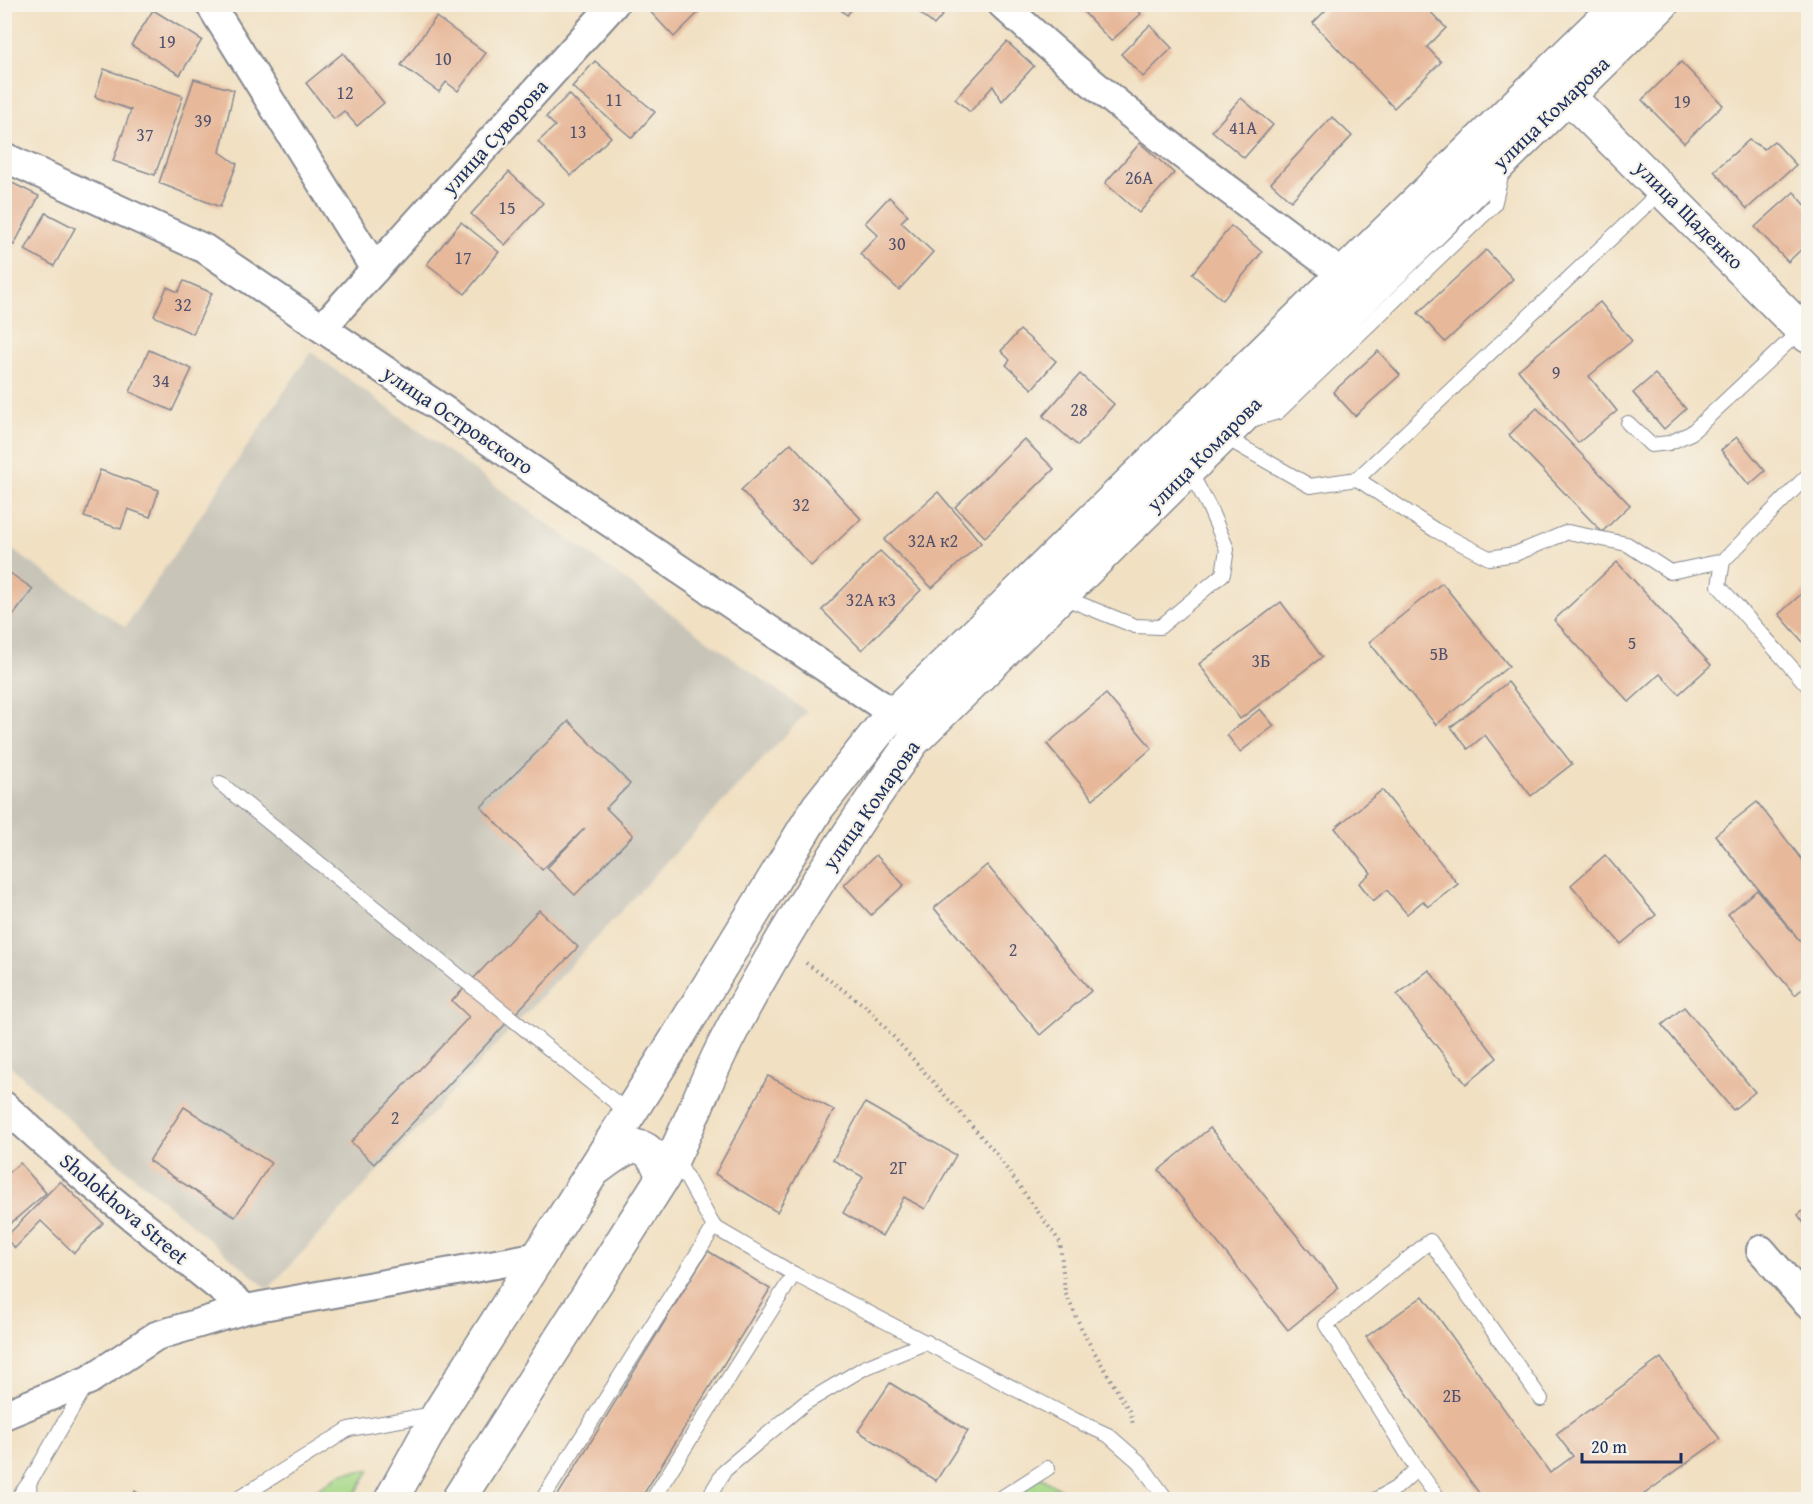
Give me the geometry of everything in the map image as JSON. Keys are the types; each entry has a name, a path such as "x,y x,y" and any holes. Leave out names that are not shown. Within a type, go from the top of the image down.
{"street":[{"path":"210,4 375,269"},
{"name":"улица Суворова","path":"322,328 614,4"},
{"path":"1002,4 1057,56 1151,131 1343,275"},
{"name":"улица Комарова","path":"398,1491 439,1413 630,1114 818,807 894,714 1343,275 1558,85 1662,4"},
{"name":"улица Комарова","path":"458,1500 669,1166 722,1050 786,935 856,822 913,741 1506,158 1612,7"},
{"name":"улица Щаденко","path":"1558,85 1805,332"},
{"name":"улица Островского","path":"4,157 205,249 894,714"},
{"name":"Sholokhova Street","path":"4,1106 87,1180 246,1309"},
{"path":"593,1172 623,1148 639,1146 648,1151 657,1162 669,1166"},
{"path":"1761,1250 1809,1304"},
{"path":"4,1415 89,1380 156,1336 246,1309 540,1256"}],"lane":[{"path":"1227,431 1310,486 1357,479 1663,189"},
{"path":"1628,423 1651,445 1669,443 1691,433 1805,332"},
{"path":"1060,596 1135,626 1160,627 1223,574 1227,549 1209,507 1188,470"},
{"path":"1357,479 1435,530 1489,558 1515,554 1568,532 1627,544 1670,572 1723,561 1809,475"},
{"path":"1723,561 1719,586 1809,686"},
{"path":"220,783 630,1114"},
{"path":"669,1166 714,1227 794,1274 1108,1435 1139,1462 1167,1500"},
{"path":"542,1500 714,1227"},
{"path":"1440,1500 1417,1469 1326,1325 1430,1241 1541,1399"},
{"path":"652,1500 794,1274"},
{"path":"706,1500 725,1470 805,1403 864,1368 927,1342"},
{"path":"16,1500 89,1380"},
{"path":"236,1500 349,1429 439,1413"},
{"path":"998,1500 1048,1468"},
{"path":"1375,1500 1396,1488 1417,1469"},
{"path":"28,1483 30,1500"}],"path":[{"path":"805,963 868,1008 993,1150 1060,1242 1065,1292 1085,1336 1131,1414 1139,1462"}],"shaded area":[{"path":"311,352 807,712 268,1289 98,1146 5,1061 5,545 125,627"}],"green space":[{"path":"370,1470 352,1499 303,1499 342,1473"},
{"path":"1040,1477 1077,1499 1008,1500"}],"building":[{"path":"643,4 693,4 700,11 674,37"},
{"path":"833,4 856,4 847,15"},
{"path":"909,4 952,4 934,25"},
{"path":"1076,4 1133,4 1141,14 1111,41"},
{"path":"1332,4 1392,4 1395,7 1398,4 1423,4 1446,28 1427,47 1441,62 1394,108 1313,23"},
{"path":"153,10 202,40 180,75 131,45"},
{"path":"436,17 486,53 458,91 446,82 439,92 401,65"},
{"path":"1150,25 1172,48 1143,77 1121,54"},
{"path":"1007,42 1034,66 1002,101 993,86 970,112 955,99"},
{"path":"343,53 384,103 357,126 344,111 334,119 306,83"},
{"path":"595,61 655,112 632,138 572,87"},
{"path":"1681,62 1723,105 1684,143 1642,100"},
{"path":"104,69 183,96 155,175 113,161 131,110 95,97"},
{"path":"194,79 234,90 220,152 237,164 220,207 159,183"},
{"path":"569,94 611,137 571,176 538,142 555,126 546,117"},
{"path":"1241,98 1273,125 1244,158 1212,131"},
{"path":"1332,117 1352,136 1291,201 1271,183"},
{"path":"1749,140 1764,149 1774,141 1796,165 1747,209 1714,171"},
{"path":"1140,143 1174,173 1139,213 1105,183"},
{"path":"509,172 543,203 505,245 471,214"},
{"path":"4,179 39,196 14,245 4,241"},
{"path":"1794,192 1808,208 1808,243 1788,262 1755,227"},
{"path":"889,197 908,215 901,222 933,252 899,290 860,254 878,235 865,223"},
{"path":"46,213 75,228 54,266 25,250"},
{"path":"461,222 499,252 465,294 427,264"},
{"path":"1231,226 1262,252 1223,300 1192,274"},
{"path":"1486,250 1513,279 1445,342 1418,313"},
{"path":"184,281 212,293 193,334 154,316 167,287 178,292"},
{"path":"1600,302 1632,341 1589,376 1617,411 1578,443 1518,370"},
{"path":"1020,330 1056,361 1032,389 1006,365 1010,360 1001,351"},
{"path":"149,350 192,369 172,411 130,392"},
{"path":"1378,351 1400,375 1355,416 1333,392"},
{"path":"1080,374 1114,404 1078,446 1043,416"},
{"path":"1655,374 1686,409 1664,429 1633,393"},
{"path":"1537,408 1630,505 1602,532 1509,435"},
{"path":"1737,437 1765,471 1749,485 1721,450"},
{"path":"1024,439 1054,469 985,537 955,507"},
{"path":"791,443 861,519 811,566 741,490"},
{"path":"100,470 159,490 150,517 128,509 121,529 84,517"},
{"path":"938,492 981,543 932,588 884,540"},
{"path":"880,551 921,590 862,650 822,610"},
{"path":"1617,562 1711,665 1679,694 1660,674 1629,702 1554,620"},
{"path":"4,569 33,589 4,628"},
{"path":"1442,583 1509,666 1436,725 1369,642"},
{"path":"1808,588 1808,648 1779,614"},
{"path":"1281,602 1322,657 1240,719 1199,664"},
{"path":"1508,682 1572,764 1531,796 1485,735 1468,749 1451,727"},
{"path":"1106,694 1152,748 1093,799 1047,744"},
{"path":"1260,709 1274,726 1240,752 1227,735"},
{"path":"569,721 630,784 606,808 633,835 575,895 547,868 585,828 542,870 481,807"},
{"path":"1382,790 1458,884 1428,907 1423,901 1407,914 1387,890 1373,901 1359,883 1371,873 1335,828"},
{"path":"1757,802 1808,867 1808,984 1795,995 1728,914 1757,890 1800,941 1715,835"},
{"path":"1808,833 1808,849 1801,840"},
{"path":"876,855 904,885 871,915 844,885"},
{"path":"1605,855 1656,915 1621,944 1571,885"},
{"path":"987,865 1091,991 1040,1035 934,908"},
{"path":"539,910 578,947 374,1164 351,1142 469,1017 452,1001"},
{"path":"1429,970 1497,1058 1466,1084 1397,995"},
{"path":"1684,1007 1755,1092 1733,1110 1662,1025"},
{"path":"768,1076 834,1110 777,1212 715,1174"},
{"path":"865,1103 956,1155 925,1209 904,1197 882,1236 843,1213 863,1177 833,1160"},
{"path":"184,1107 271,1163 235,1217 149,1161"},
{"path":"1210,1128 1339,1288 1288,1330 1159,1170"},
{"path":"20,1163 46,1193 4,1229 4,1176"},
{"path":"60,1181 103,1223 74,1253 41,1221 15,1248 5,1238"},
{"path":"1808,1207 1808,1229 1798,1215"},
{"path":"708,1251 770,1289 640,1500 555,1500"},
{"path":"1423,1296 1550,1473 1573,1456 1556,1434 1661,1358 1720,1439 1636,1500 1604,1500 1599,1493 1590,1500 1484,1500 1366,1337"},
{"path":"890,1383 968,1431 936,1481 858,1431"},
{"path":"135,1491 148,1500 130,1500"}]}
